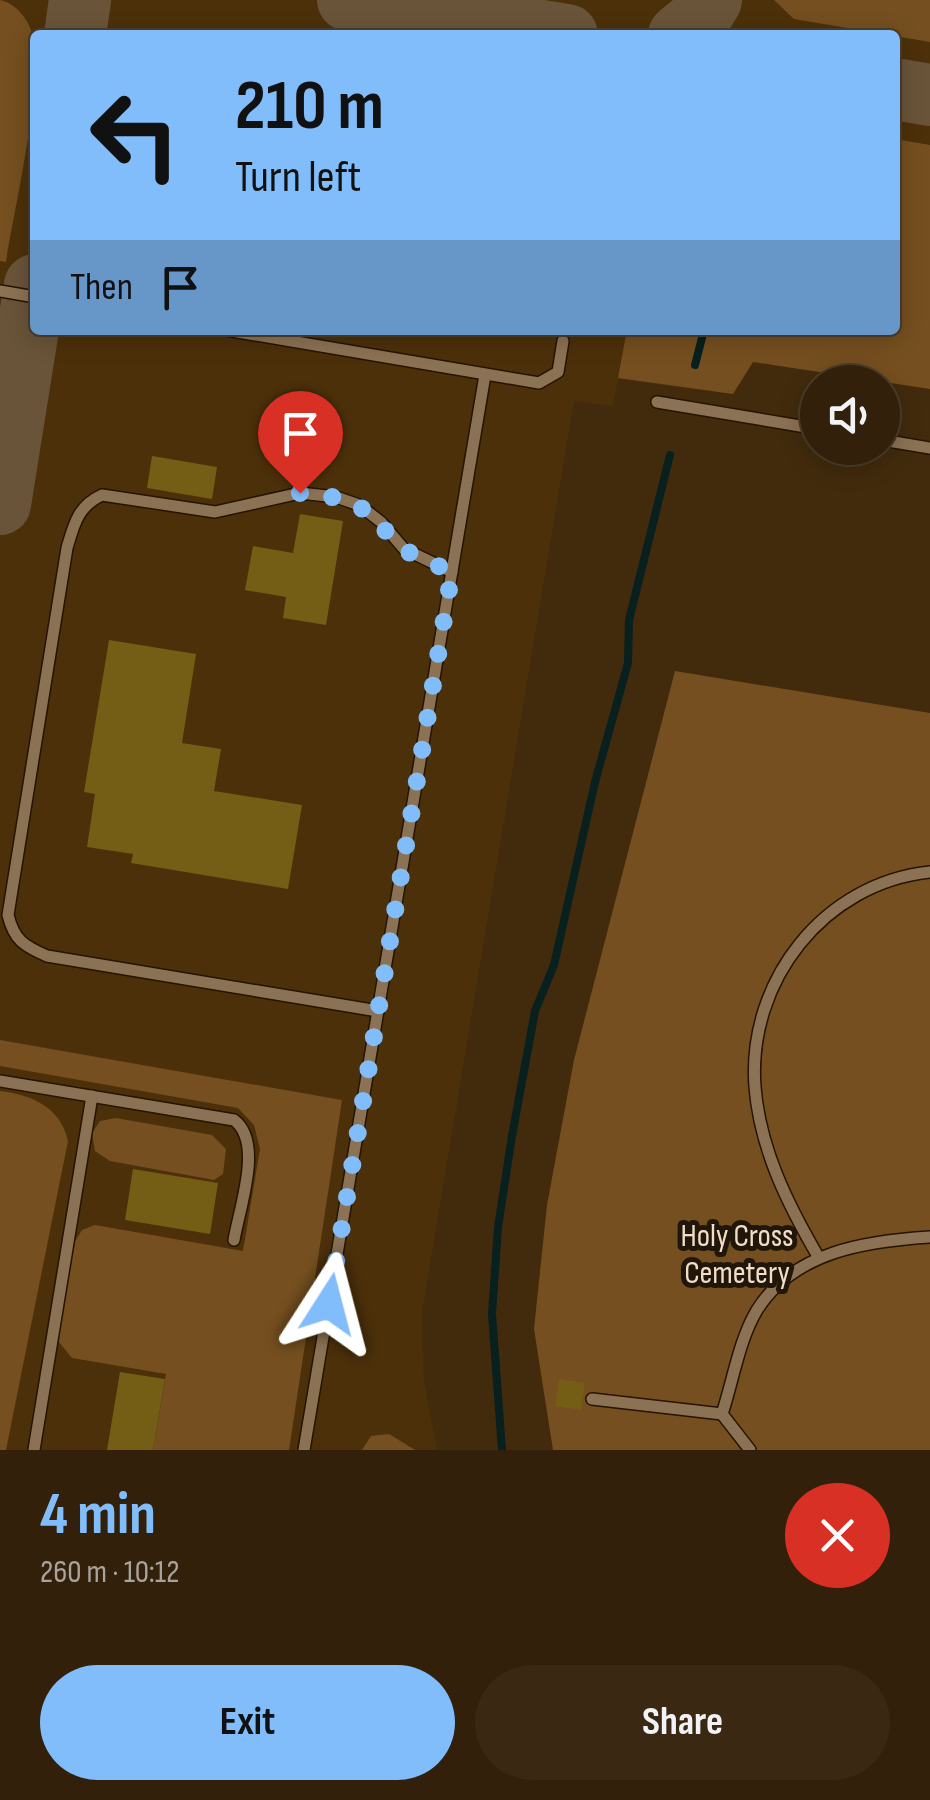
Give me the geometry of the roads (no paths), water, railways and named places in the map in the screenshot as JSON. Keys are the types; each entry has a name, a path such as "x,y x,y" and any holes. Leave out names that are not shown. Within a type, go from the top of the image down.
{"lane":[{"path":"0,291 30,296"},
{"path":"255,335 539,383 558,372 563,341"},
{"path":"304,1450 485,374"},
{"path":"657,402 800,426"},
{"path":"900,443 930,448"},
{"path":"378,1011 47,956 24,946 13,933 8,915 67,548 77,516 89,501 102,495 216,512 300,493 336,497 360,505 404,549 452,572"},
{"path":"818,1258 787,1203 765,1142 755,1086 758,1040 768,996 812,926 838,905 905,875 930,872"},
{"path":"0,1082 222,1117 242,1126 250,1145 234,1240"},
{"path":"34,1450 92,1096"},
{"path":"722,1414 755,1313 776,1286 818,1258 854,1245 930,1237"},
{"path":"592,1399 722,1414 750,1450"}],"waterway":[{"path":"695,365 703,335"},
{"path":"502,1450 492,1314 498,1227 512,1136 535,1011 554,965 595,782 628,663 629,620 670,455"}],"park label":[{"name":"Holy Cross Cemetery","path":"737,1254"}]}
